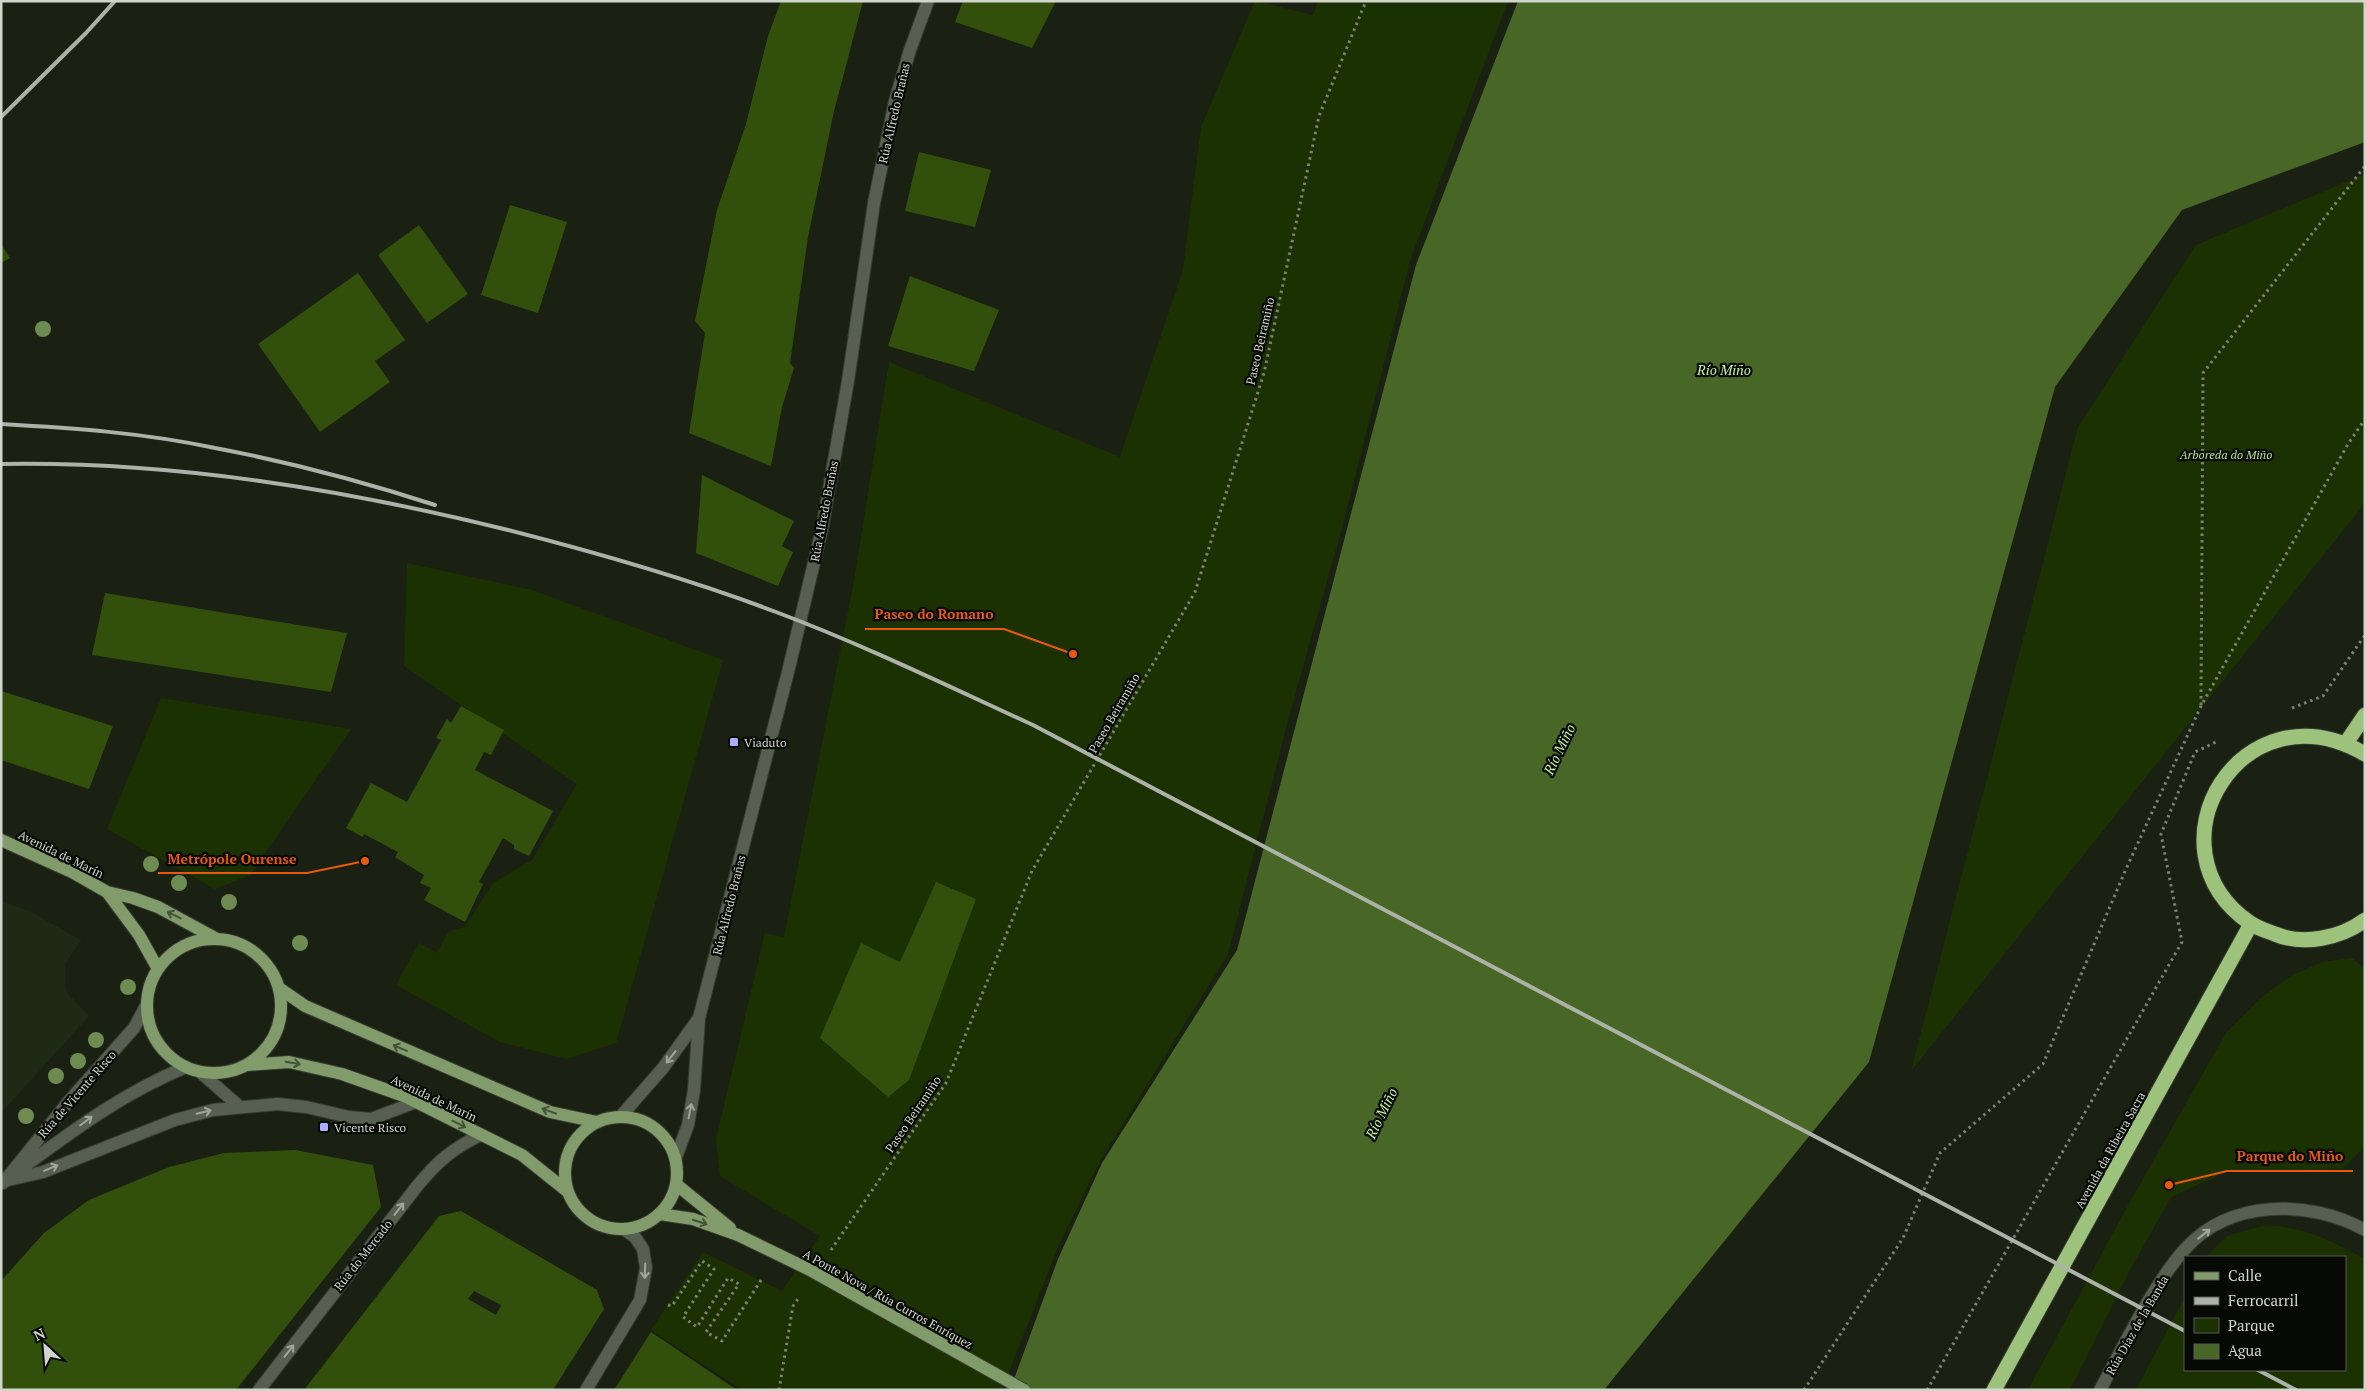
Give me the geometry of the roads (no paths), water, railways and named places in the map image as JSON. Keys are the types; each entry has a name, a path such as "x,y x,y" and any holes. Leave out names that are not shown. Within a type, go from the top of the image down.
{"highway":[{"path":"2346,743 2365,715"},
{"path":"2361,928 2319,939 2284,938 2251,924 2226,902 2210,872 2204,839 2208,806 2224,776 2249,753 2280,738 2313,735 2346,743 2365,754"},
{"name":"Avenida da Ribeira Sacra","path":"1994,1390 2251,924"}],"main road":[{"name":"Avenida de Marín","path":"1,840 72,872 107,892 133,898 158,907 217,939"},
{"name":"Avenida de Marín","path":"107,892 139,935 158,969"},
{"path":"217,939 233,942 255,953 272,972 279,988 281,1006 279,1024 272,1041 260,1055 245,1066 215,1073 200,1072 186,1067 169,1056 157,1041 149,1024 147,1004 150,986 158,969 169,956 183,946 199,940 217,939"},
{"path":"279,988 305,1006 550,1112 597,1122"},
{"name":"Avenida de Marín","path":"245,1066 290,1062 342,1074 416,1102 522,1156 567,1191"},
{"path":"621,1116 639,1119 655,1128 668,1141 676,1157 677,1185 671,1201 660,1214 638,1227 625,1230 610,1229 596,1224 586,1217 574,1205 567,1191 564,1175 566,1159 572,1144 583,1131 597,1122 621,1116"},
{"path":"677,1185 738,1235"},
{"path":"660,1214 693,1219 738,1235"},
{"name":"A Ponte Nova / Rúa Curros Enríquez","path":"738,1235 810,1270 1024,1390"}],"street":[{"name":"Rúa Alfredo Brañas","path":"676,1157 688,1125 694,1090 699,1018 788,672 822,529 848,381 874,203 895,101 910,50 928,1"},
{"name":"Rúa de Vicente Risco","path":"3,1183 69,1101 134,1028 147,1004"},
{"name":"Rúa Alfredo Brañas","path":"621,1116 662,1068 699,1018"},
{"name":"Rúa de Vicente Risco","path":"3,1183 92,1116 131,1092 186,1067"},
{"path":"200,1072 240,1107"},
{"path":"3,1183 43,1172 131,1135 175,1120 213,1110 286,1105 371,1119 416,1102"},
{"name":"Rúa do Mercado","path":"259,1390 433,1167 453,1149 480,1135"},
{"name":"Rúa Díaz de la Banda","path":"2100,1390 2165,1275 2186,1248 2214,1226 2250,1211 2286,1208 2321,1213 2365,1230"},
{"path":"586,1390 640,1300 646,1268 643,1249 636,1237 625,1230"}],"water":[{"name":"Río Miño","path":"1518,1 2365,1 2365,142 2182,210 2055,387 1869,1062 1604,1390 1010,1390 1058,1259 1102,1163 1237,950 1416,265"}],"railway":[{"path":"1,117 86,33 115,1"},
{"path":"1,424 109,432 189,443 298,466 381,488 435,505"},
{"path":"1,464 65,464 193,473 256,480 383,502 508,530 609,557 710,588 809,625 906,666 1033,725 2184,1330"},
{"path":"2260,1371 2296,1390"}],"place":[{"name":"Paseo do Romano","path":"1073,654"},
{"name":"Viaduto","path":"734,742"},
{"name":"Metrópole Ourense","path":"365,861"},
{"name":"Vicente Risco","path":"324,1127"},
{"name":"Parque do Miño","path":"2169,1185"}],"park label":[{"name":"Arboreda do Miño","path":"2226,454"}]}
